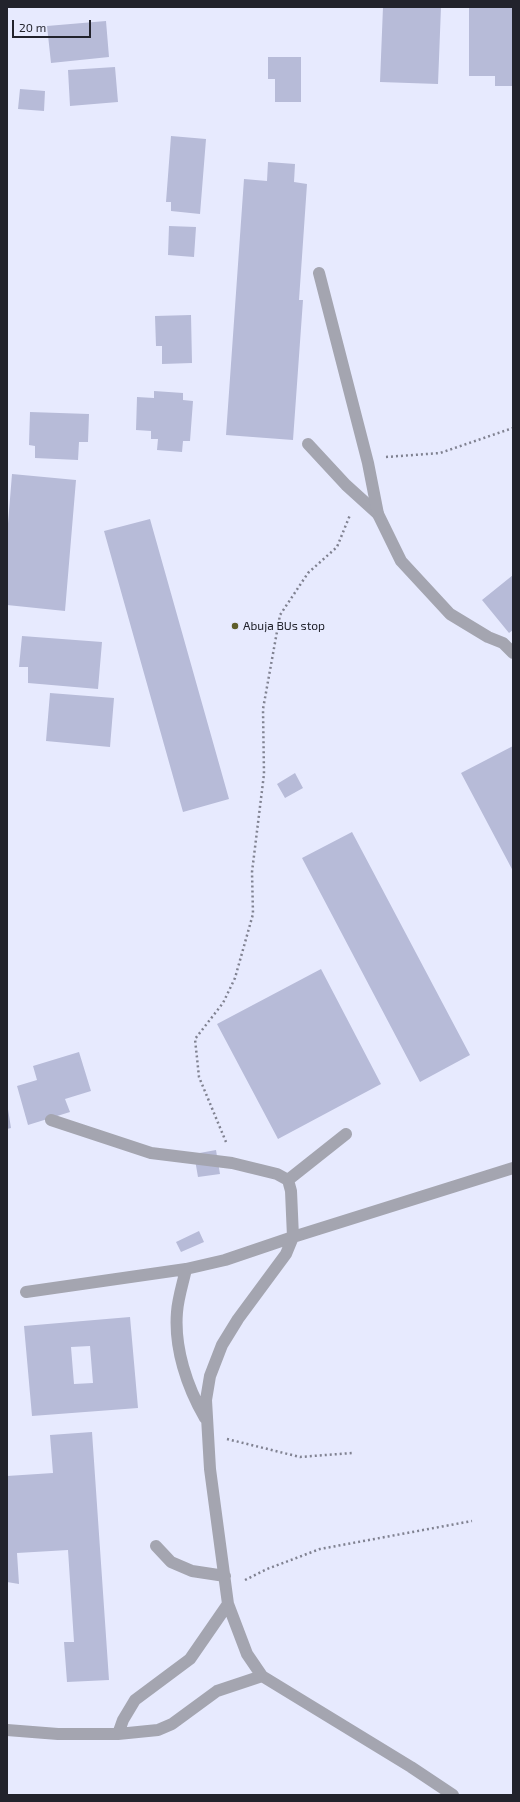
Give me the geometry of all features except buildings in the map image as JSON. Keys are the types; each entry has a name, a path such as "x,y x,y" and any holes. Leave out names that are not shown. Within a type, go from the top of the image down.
{"street":[{"path":"319,273 368,463 378,514 401,561 450,614 488,637 503,643 513,653"},
{"path":"308,444 346,485 378,514"},
{"path":"51,1120 151,1153 232,1163 277,1174 288,1180 291,1191 293,1237 286,1254 238,1319 222,1345 210,1376 206,1400 210,1469 228,1604 247,1654 262,1676 411,1767 453,1795"},
{"path":"288,1180 346,1134"},
{"path":"26,1292 186,1269 225,1260 293,1237 513,1168"},
{"path":"186,1269 177,1311 179,1348 192,1392 206,1419"},
{"path":"156,1546 171,1562 192,1571 225,1576"},
{"path":"118,1734 123,1720 135,1700 190,1658 228,1604"},
{"path":"7,1730 58,1734 118,1734 158,1730 172,1724 217,1691 262,1676"}],"path":[{"path":"368,463 391,456 440,453 513,428"},
{"path":"232,1163 200,1077 195,1039 223,1003 235,978 253,914 252,872 264,774 263,709 280,615 308,573 337,547 359,497"},
{"path":"207,1434 300,1457 352,1453"},
{"path":"227,1589 267,1568 320,1549 472,1521"}],"place":[{"name":"Abuja BUs stop","path":"235,626"}]}
